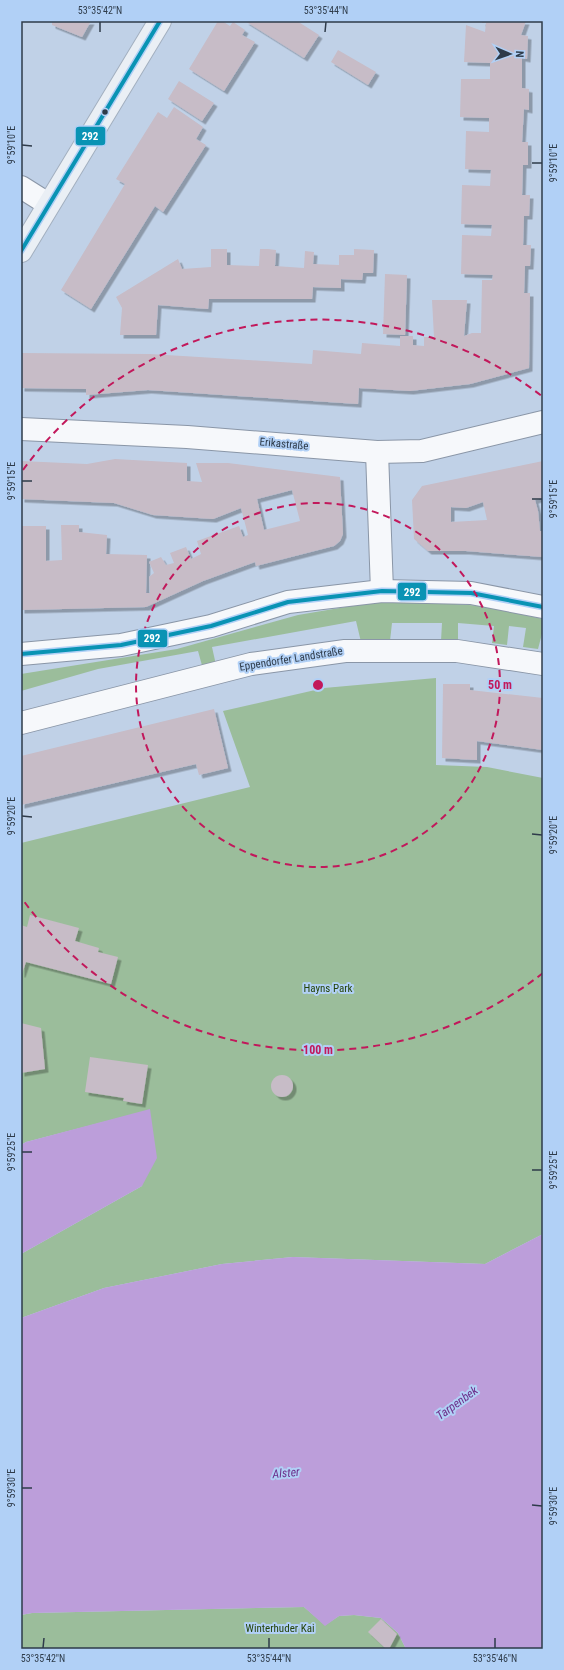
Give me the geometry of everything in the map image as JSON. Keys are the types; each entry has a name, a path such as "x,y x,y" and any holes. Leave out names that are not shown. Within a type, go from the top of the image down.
{"main road":[{"path":"21,251 48,204 160,21"}],"street":[{"path":"21,187 48,204"},
{"name":"Erikastraße","path":"21,429 187,437 377,452 422,451 543,422"},
{"path":"377,452 382,591"},
{"path":"21,654 121,646 211,626 288,602 382,591 471,594 543,607"},
{"name":"Eppendorfer Landstraße","path":"21,723 251,664 345,651 457,651 543,664"}],"green space":[{"path":"411,601 483,606 543,619 543,630 538,649 523,647 526,628 509,626 507,645 492,643 494,626 458,623 458,641 441,641 442,623 392,623 390,641 361,642 356,621 212,647 216,665 203,669 198,651 98,669 21,691 21,674 177,649 298,615 369,603"},
{"name":"Hayns Park","path":"436,678 436,765 487,767 543,778 543,1234 485,1264 293,1257 222,1264 104,1288 21,1318 21,1254 142,1186 150,1110 26,1142 21,1145 21,843 250,787 223,711 324,688"},
{"name":"Winterhuder Kai","path":"304,1607 325,1625 339,1616 354,1615 381,1618 398,1633 406,1649 21,1649 21,1615 32,1613"}],"water":[{"path":"150,1109 157,1158 142,1186 21,1254 21,1145 26,1142"},
{"path":"543,1234 543,1649 406,1649 398,1633 381,1618 354,1615 339,1616 325,1626 304,1607 32,1613 21,1615 21,1318 104,1288 222,1264 293,1257 485,1264"}],"building":[{"path":"52,21 91,21 82,37 52,25"},
{"path":"218,21 222,21 230,26 233,22 245,30 242,35 255,42 224,91 189,69"},
{"path":"245,21 297,21 319,35 304,58"},
{"path":"482,21 526,21 521,35 528,36 527,59 522,58 522,88 529,89 529,110 524,109 522,142 528,142 528,165 523,165 522,195 530,195 529,216 524,216 523,245 531,245 530,266 525,266 524,293 530,293 529,368 470,384 410,391 359,388 358,404 148,390 86,395 86,389 21,388 21,353 150,354 312,364 313,350 361,354 362,343 400,346 400,336 413,336 413,345 424,346 424,337 434,337 432,300 467,300 464,336 472,333 481,333 482,280 492,280 493,275 461,274 462,235 491,236 492,225 461,224 462,185 490,186 491,170 465,169 466,131 489,132 489,118 460,117 461,79 490,79 490,63 464,62 466,25 485,32 486,23 482,23"},
{"path":"338,50 376,72 368,85 331,62"},
{"path":"179,81 214,103 202,121 168,99"},
{"path":"174,107 203,127 196,139 206,145 163,212 155,206 91,309 61,290 125,184 116,179 158,112 167,118"},
{"path":"211,249 227,249 227,265 259,266 260,249 268,249 276,250 275,266 304,268 305,251 314,252 313,264 339,265 339,255 354,255 354,249 374,250 373,273 363,273 362,280 341,279 341,288 313,287 312,299 209,299 208,309 158,305 156,335 120,335 122,308 116,297 178,259 182,269 211,267"},
{"path":"385,274 407,275 405,335 383,334"},
{"path":"115,459 187,463 187,481 202,482 196,463 228,463 340,477 343,534 340,541 334,546 256,566 255,562 203,581 146,607 21,610 21,526 46,526 46,561 62,560 61,525 79,525 79,532 107,535 106,554 147,555 146,593 150,593 149,577 154,573 149,562 161,557 166,565 174,563 170,553 186,547 191,559 201,554 197,541 239,526 243,537 248,535 241,508 213,519 153,515 114,503 21,499 21,461 87,464","holes":["292,490 300,521 264,530 257,499"]},
{"path":"543,461 543,498 535,500 538,511 540,531 543,531 543,557 466,551 428,551 414,539 412,500 422,486","holes":["483,502 487,520 451,522 451,507 466,508"]},
{"path":"443,684 470,684 470,690 543,698 543,750 477,741 477,760 442,758"},
{"path":"214,709 228,768 199,775 196,764 21,805 21,756"},
{"path":"30,915 79,928 75,941 99,948 98,952 118,957 111,984 26,962 21,974 21,925 27,927"},
{"path":"21,1023 41,1028 45,1069 21,1073"},
{"path":"90,1057 148,1065 142,1104 123,1101 124,1098 85,1092"},
{"path":"282,1075 290,1078 293,1086 290,1094 282,1097 274,1094 271,1086 274,1078"},
{"path":"381,1619 397,1634 389,1649 386,1649 368,1632"}],"transit line":[{"name":"292","path":"21,251 160,21"},
{"name":"292","path":"21,654 121,645 211,626 288,602 382,591 471,593 543,607"}],"water label":[{"name":"Tarpenbek","path":"457,1403"},
{"name":"Alster","path":"286,1473"}]}
